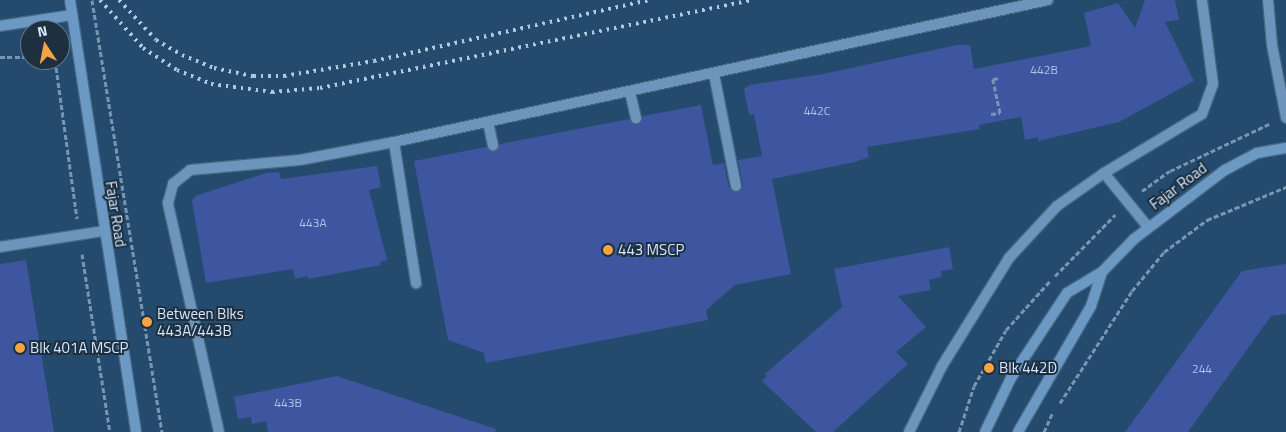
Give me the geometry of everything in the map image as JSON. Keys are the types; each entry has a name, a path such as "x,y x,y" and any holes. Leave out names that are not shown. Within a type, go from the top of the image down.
{"street":[{"name":"Fajar Road","path":"70,0 103,231 136,432"},
{"path":"0,26 72,16"},
{"name":"Fajar Road","path":"985,432 1011,378 1067,293 1102,272 1148,227 1225,170 1257,153 1286,148"},
{"name":"Fajar Road","path":"1018,432 1092,306 1102,272"}],"lane":[{"path":"219,432 168,203 173,184 182,174 199,167 300,160 394,142 1048,0"},
{"path":"909,432 942,366 1008,258 1057,206 1104,173 1202,114 1213,84 1202,0"},
{"path":"1268,0 1272,45 1286,118"},
{"path":"714,74 736,186"},
{"path":"630,92 636,118"},
{"path":"488,122 493,145"},
{"path":"394,142 416,283"},
{"path":"1104,173 1148,227"},
{"path":"0,247 103,231"}],"path":[{"path":"92,0 162,432"},
{"path":"0,57 20,57"},
{"path":"991,114 1000,113 993,79 1000,78"},
{"path":"1044,432 1113,318 1164,252 1207,220 1286,187"}],"building":[{"name":"443 MSCP","path":"1145,0 1175,0 1179,20 1165,22 1194,81 1119,122 1038,141 1038,137 1025,140 1021,117 979,125 980,129 867,147 869,157 855,162 772,179 791,274 735,285 706,310 708,320 486,363 484,353 448,340 414,161 486,147 494,152 500,144 629,119 637,125 643,116 701,105 713,165 724,163 729,188 738,193 743,185 738,160 762,156 754,114 749,115 744,89 749,85 823,74 957,45 970,45 974,69 1091,46 1084,13 1118,3 1135,28"},
{"path":"377,166 381,187 369,190 387,260 380,262 381,265 308,279 307,276 295,279 293,269 206,283 192,201 195,196 266,173 279,172 281,179"},
{"path":"949,247 953,269 941,271 942,277 929,280 931,290 898,296 926,327 896,352 908,364 833,432 816,432 762,381 767,376 765,374 842,307 834,269"},
{"name":"Blk 401A MSCP","path":"26,260 54,432 0,432 0,264"},
{"path":"1286,264 1286,314 1271,316 1188,432 1125,432 1242,271"},
{"path":"337,376 496,429 495,432 268,432 266,421 252,424 251,417 238,419 234,397"}],"railway":[{"path":"100,0 143,48 177,70 211,84 272,92 320,88 752,0"},
{"path":"119,0 156,40 182,55 214,68 253,76 284,76 374,61 649,0"}],"place":[{"name":"443 MSCP","path":"608,250"},
{"name":"Between Blks 443A/443B","path":"147,322"},
{"name":"Blk 401A MSCP","path":"20,348"},
{"name":"Blk 442D","path":"989,368"}]}
